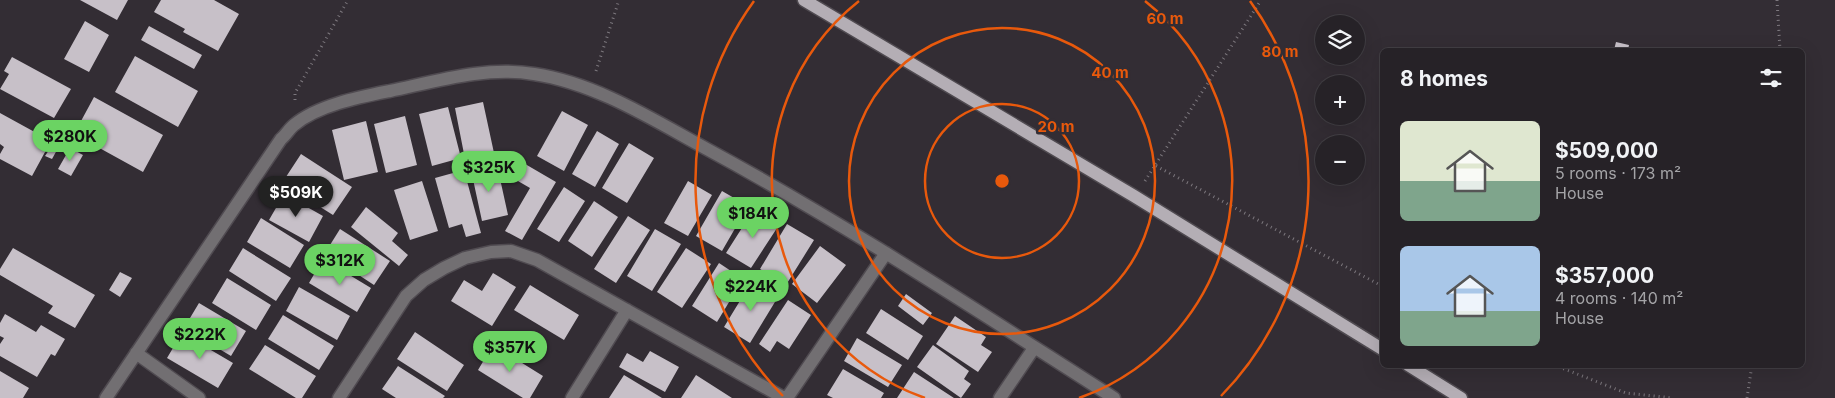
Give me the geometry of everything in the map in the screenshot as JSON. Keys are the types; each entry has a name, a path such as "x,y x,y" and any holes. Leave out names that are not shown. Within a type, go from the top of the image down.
{"main road":[{"path":"804,0 1134,196 1380,349"},
{"path":"1413,368 1461,398"}],"street":[{"path":"106,398 282,139 293,126 308,115 352,99 471,74 512,72 534,74 590,89 655,121 772,184 886,253 1114,398"},
{"path":"339,398 406,296 424,280 465,258 491,252 511,251 537,260 785,398 886,253"},
{"path":"572,398 627,310"},
{"path":"1000,398 1034,348"},
{"path":"136,353 198,398"}],"path":[{"path":"293,126 295,93 348,0"},
{"path":"590,89 618,0"},
{"path":"1134,196 1156,166 1261,0"},
{"path":"1777,0 1780,48"},
{"path":"1156,166 1380,285"},
{"path":"1562,368 1626,393 1673,398"},
{"path":"1747,398 1752,368"}],"building":[{"path":"80,0 128,0 117,20"},
{"path":"161,0 214,0 239,14 218,51 183,32 185,29 154,12"},
{"path":"85,21 109,35 89,72 64,59"},
{"path":"149,26 202,55 194,69 141,40"},
{"path":"1616,42 1629,45 1628,48 1614,48"},
{"path":"135,56 198,91 178,127 115,92"},
{"path":"12,57 71,89 54,118 0,89 9,74 4,71"},
{"path":"94,97 163,135 143,172 74,134"},
{"path":"483,102 494,153 465,159 455,108"},
{"path":"448,107 461,158 432,166 419,114"},
{"path":"562,111 588,125 564,171 537,156"},
{"path":"0,113 51,141 32,176 0,159 0,154 4,147 0,144"},
{"path":"405,116 417,165 386,173 374,124"},
{"path":"366,121 378,172 344,180 332,130"},
{"path":"597,131 619,144 595,187 572,174"},
{"path":"629,143 654,158 627,203 602,188"},
{"path":"51,147 57,150 52,159 45,156"},
{"path":"70,148 83,155 71,176 58,169"},
{"path":"301,154 352,187 333,215 282,183"},
{"path":"520,161 556,182 522,240 505,231 530,188 511,177"},
{"path":"497,165 508,215 482,221 471,170"},
{"path":"464,170 481,233 466,237 462,224 449,228 435,178"},
{"path":"422,181 438,231 410,240 394,190"},
{"path":"688,181 712,195 688,236 664,223"},
{"path":"564,187 585,201 559,242 537,229"},
{"path":"722,191 748,206 722,251 696,236"},
{"path":"284,194 323,216 309,242 269,220"},
{"path":"594,201 618,217 592,257 568,241"},
{"path":"366,207 398,233 392,241 408,255 399,266 351,227"},
{"path":"754,209 779,225 751,268 726,253"},
{"path":"628,216 650,230 616,283 594,269"},
{"path":"261,218 304,245 290,268 247,242"},
{"path":"787,224 814,240 786,285 760,269"},
{"path":"340,229 390,261 374,285 325,253"},
{"path":"655,229 681,244 652,291 627,276"},
{"path":"820,246 846,265 817,303 792,284"},
{"path":"13,248 95,295 75,328 48,313 53,306 0,275 0,269"},
{"path":"243,248 291,278 276,301 229,271"},
{"path":"686,248 711,264 682,308 657,292"},
{"path":"323,259 371,288 357,312 309,283"},
{"path":"719,263 743,279 717,322 692,306"},
{"path":"120,272 132,278 120,297 109,290"},
{"path":"493,273 516,287 492,326 451,301 464,280 482,291"},
{"path":"227,278 271,305 256,330 212,303"},
{"path":"752,281 778,297 750,343 724,327"},
{"path":"530,285 579,315 564,340 514,310"},
{"path":"299,287 350,316 337,340 286,311"},
{"path":"906,294 932,313 923,325 898,306"},
{"path":"788,300 811,315 789,349 777,341 770,352 759,344"},
{"path":"199,303 246,331 231,356 184,328"},
{"path":"881,309 923,336 908,360 866,333"},
{"path":"5,314 36,332 41,325 65,339 55,356 51,354 37,377 0,356 0,344 4,338 0,336 0,323"},
{"path":"283,315 334,346 319,370 268,339"},
{"path":"955,316 986,337 981,345 992,352 978,372 936,344"},
{"path":"415,332 464,365 447,391 397,359"},
{"path":"182,333 233,363 218,388 167,358"},
{"path":"857,338 902,365 888,387 844,361"},
{"path":"265,345 316,376 302,398 296,398 249,369"},
{"path":"493,345 543,376 530,398 523,398 478,370"},
{"path":"933,345 969,371 964,379 971,384 961,398 917,367"},
{"path":"650,351 679,367 665,392 619,367 627,353 643,362"},
{"path":"398,366 445,396 443,398 396,398 382,389"},
{"path":"843,369 884,393 881,398 833,398 827,395"},
{"path":"0,371 29,388 23,398 0,398"},
{"path":"914,372 954,398 897,398"},
{"path":"624,375 662,398 609,398"},
{"path":"696,375 732,398 681,398"}]}
